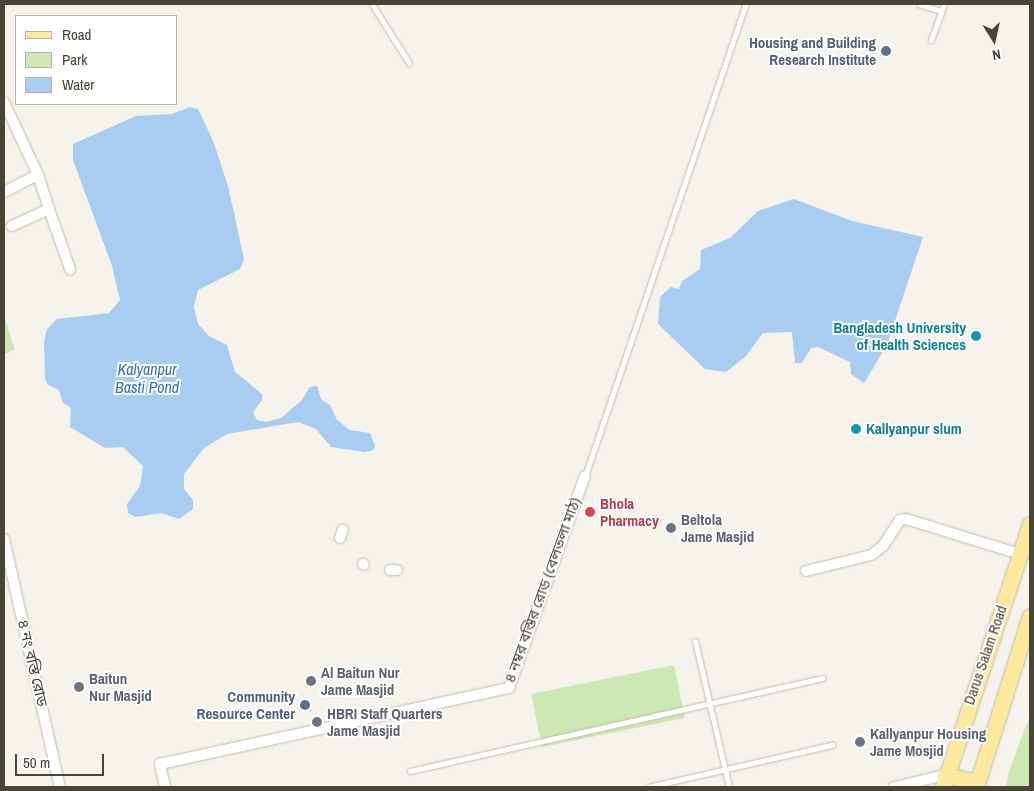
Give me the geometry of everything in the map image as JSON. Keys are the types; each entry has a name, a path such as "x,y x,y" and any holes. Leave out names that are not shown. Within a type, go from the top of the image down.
{"main road":[{"name":"Darus Salam Road","path":"944,781 1030,524"},
{"name":"Darus Salam Road","path":"977,785 1030,616"},
{"path":"944,781 977,785"}],"street":[{"path":"4,102 38,175 70,269"},
{"path":"4,192 38,175"},
{"path":"12,226 48,209"},
{"name":"৪ নম্বর বস্তির রোড (বেলতলা মাঠ)","path":"165,787 160,764 508,688 585,476"},
{"path":"806,571 871,555 883,546 900,520 906,519 1020,554"},
{"name":"৪ নং বস্তি রোড","path":"4,540 60,787"},
{"path":"894,787 944,781"}],"lane":[{"path":"372,4 410,63"},
{"path":"585,476 746,4"},
{"path":"919,4 941,11"},
{"path":"931,40 944,4"},
{"path":"695,641 729,787"},
{"path":"410,771 823,678"},
{"path":"648,787 832,745"}],"green space":[{"path":"4,316 15,350 4,354"},
{"path":"674,665 685,718 542,747 531,694"},
{"path":"1030,715 1030,787 1006,787 1009,771"}],"water":[{"name":"Kalyanpur Basti Pond","path":"190,107 198,109 214,143 229,190 244,259 240,269 198,290 194,307 198,324 209,336 227,345 235,372 262,394 262,400 253,412 257,420 266,422 281,418 301,401 310,387 317,386 321,399 330,405 337,420 350,430 370,433 375,446 373,450 365,452 331,447 316,429 298,422 227,434 204,448 184,474 184,489 193,500 193,509 179,519 161,513 135,517 128,513 127,504 140,486 143,466 123,447 105,448 70,427 71,408 63,403 59,390 48,385 45,379 44,341 47,329 57,319 109,313 120,300 112,266 73,160 73,144 136,116 172,114"},
{"path":"794,199 852,221 923,237 887,345 864,383 851,374 850,362 818,347 811,348 802,363 795,363 792,332 763,333 746,356 726,372 705,369 658,324 660,297 671,287 679,289 682,281 700,269 701,250 730,238 758,211"}],"place":[{"name":"Housing and Building Research Institute","path":"886,51"},
{"name":"Bangladesh University of Health Sciences","path":"976,336"},
{"name":"Kallyanpur slum","path":"856,429"},
{"name":"Bhola Pharmacy","path":"590,512"},
{"name":"Beltola Jame Masjid","path":"671,528"},
{"name":"Al Baitun Nur Jame Masjid","path":"311,681"},
{"name":"Baitun Nur Masjid","path":"79,687"},
{"name":"Community Resource Center","path":"305,705"},
{"name":"HBRI Staff Quarters Jame Masjid","path":"317,722"},
{"name":"Kallyanpur Housing Jame Mosjid","path":"860,742"}]}
